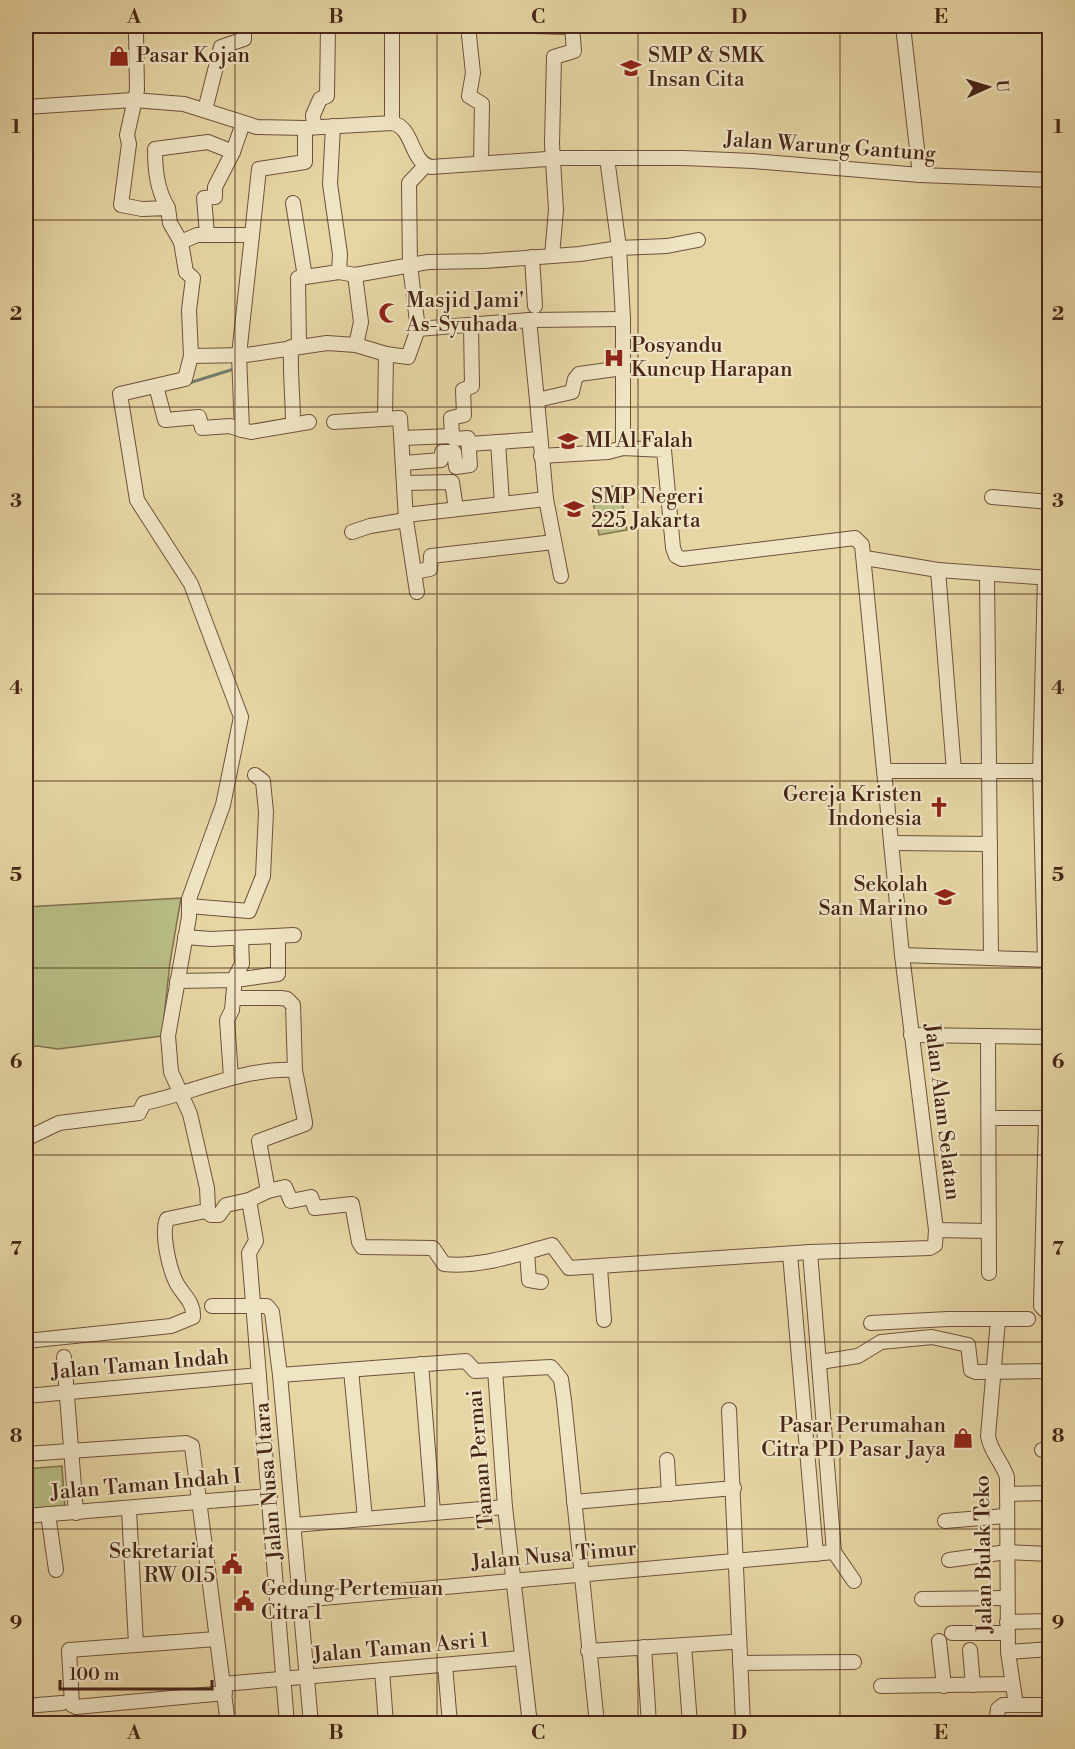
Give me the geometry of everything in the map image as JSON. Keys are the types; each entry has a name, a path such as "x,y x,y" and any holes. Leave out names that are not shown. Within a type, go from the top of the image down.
{"street":[{"path":"205,110 221,47 244,39 244,26"},
{"path":"242,430 241,360 259,169 305,162 309,127 320,99 327,96 328,26"},
{"path":"392,26 394,46 392,123"},
{"path":"468,26 472,74 469,96 482,104 480,163"},
{"path":"532,26 572,26 574,51 554,57 552,158 556,210 552,256"},
{"path":"903,26 920,175"},
{"path":"136,33 137,90 127,135 129,144 121,205 142,209 168,208"},
{"path":"26,107 133,100 184,104 257,127 392,123 404,128 425,166 410,183 410,266 416,334 408,357 386,354 356,345 327,342 241,360 191,356"},
{"path":"207,234 204,198 215,196 215,187 233,152 243,123"},
{"path":"333,126 330,184 339,254 339,272"},
{"path":"233,152 208,142 155,149 155,172 161,196 168,208 170,223 181,242 186,272 193,278 189,310 191,356 187,378 120,399 137,500 191,584 241,717 223,805 189,906 168,1036 171,1072 190,1114 207,1188 206,1210 211,1215 219,1215 226,1205 249,1200 268,1191 285,1187 291,1201 311,1197 315,1208 352,1204 358,1242 362,1247 433,1248 444,1264 456,1265 484,1262 552,1245 569,1268 600,1268 810,1252 834,1552 854,1581"},
{"path":"129,144 146,145"},
{"name":"Jalan Warung Gantung","path":"425,166 552,158 753,160 920,175 1050,180"},
{"path":"606,158 619,248 623,319 623,448"},
{"path":"292,203 305,277"},
{"path":"181,242 197,235 207,234 252,235"},
{"path":"293,424 293,394 289,380 295,347 298,278 339,272 355,275 428,262 552,256 619,248 668,246 698,240"},
{"path":"531,257 535,306"},
{"path":"355,275 361,322 356,345"},
{"path":"416,334 529,320 623,319"},
{"path":"529,320 546,499 561,576"},
{"path":"404,463 441,459 442,452 454,452 456,467 470,465 468,438 454,440 451,418 464,415 463,390 472,386 471,326"},
{"path":"385,418 386,354"},
{"path":"537,400 572,392 574,379 579,374 623,368"},
{"path":"157,389 165,420 199,417 202,428 230,426 251,432 309,422"},
{"path":"334,422 400,418 406,518 417,592"},
{"path":"402,438 452,436"},
{"path":"470,444 540,439"},
{"path":"498,442 501,504"},
{"path":"541,456 608,452 623,448 664,450 673,548 676,556 681,559 855,538 862,545 865,558 938,570 1047,578 1045,771 1047,960 902,955"},
{"path":"405,483 449,480 453,484 456,509"},
{"path":"992,497 1050,502"},
{"path":"352,532 406,518 456,509 546,499"},
{"path":"414,572 430,569 431,556 554,542"},
{"name":"Jalan Alam Selatan","path":"810,1252 930,1248 935,1245 936,1230 902,955 865,558"},
{"path":"938,570 954,771"},
{"path":"987,573 992,957"},
{"path":"885,771 1045,771"},
{"path":"189,906 249,911 263,876 266,833 263,781 255,775"},
{"path":"891,843 990,844"},
{"path":"185,937 241,938 294,935"},
{"path":"177,981 235,980 278,974 278,936"},
{"path":"231,1077 227,1020 235,980 242,964 241,938"},
{"path":"233,998 287,999 293,1010 295,1070 305,1124 259,1141 268,1191"},
{"path":"911,1035 1050,1037"},
{"path":"988,1036 989,1273"},
{"path":"26,1137 32,1137 59,1123 139,1113 144,1102 182,1095 231,1077 295,1070"},
{"path":"989,1118 1048,1118 1045,1310"},
{"path":"249,1200 256,1241 249,1254 287,1724"},
{"path":"26,1341 171,1326 193,1317 194,1307 176,1282 162,1230 167,1218 173,1215 206,1210"},
{"path":"936,1230 988,1230"},
{"path":"527,1251 529,1280 541,1282"},
{"path":"790,1254 816,1554"},
{"path":"600,1268 604,1320"},
{"path":"212,1306 253,1306"},
{"name":"Jalan Nusa Utara","path":"253,1306 270,1308 280,1375 310,1724"},
{"path":"871,1323 948,1318 1028,1319"},
{"name":"Jalan Bulak Teko","path":"998,1320 988,1436 989,1445 1004,1469 1007,1494 1005,1516 1008,1652 1016,1704"},
{"path":"820,1362 858,1356 881,1342 932,1337 968,1345 971,1370 976,1372 1050,1371"},
{"path":"64,1357 76,1513"},
{"path":"280,1375 466,1361 476,1371 551,1367 561,1380 597,1724"},
{"path":"421,1364 433,1512"},
{"path":"351,1370 365,1519"},
{"name":"Taman Permai","path":"495,1370 513,1581 530,1724"},
{"name":"Jalan Taman Indah","path":"26,1396 259,1375"},
{"path":"729,1410 738,1561 743,1724"},
{"path":"26,1454 190,1444 193,1450 228,1724"},
{"path":"808,1454 827,1452"},
{"path":"667,1460 669,1494"},
{"path":"574,1502 734,1488"},
{"path":"1007,1494 1050,1493"},
{"name":"Jalan Taman Indah I","path":"26,1516 129,1510 270,1496"},
{"path":"294,1525 506,1507"},
{"path":"129,1510 136,1644"},
{"path":"48,1514 56,1570"},
{"path":"945,1521 1005,1516"},
{"name":"Jalan Nusa Timur","path":"278,1602 834,1552"},
{"path":"949,1560 1006,1552 1050,1554"},
{"path":"922,1599 1007,1598"},
{"path":"952,1633 1050,1621"},
{"path":"68,1705 69,1650 216,1639"},
{"path":"939,1641 945,1686"},
{"path":"588,1651 732,1642"},
{"path":"684,1645 690,1724"},
{"path":"644,1647 649,1724"},
{"path":"1008,1652 1050,1649"},
{"path":"970,1650 974,1685"},
{"name":"Jalan Taman Asri 1","path":"26,1706 68,1705 224,1689 284,1679 521,1658"},
{"path":"740,1663 854,1662"},
{"path":"445,1665 450,1724"},
{"path":"382,1670 386,1724"},
{"path":"881,1686 1012,1684"},
{"path":"996,1724 998,1709 1003,1705 1050,1705"}],"green space":[{"path":"619,485 627,530 599,535 591,490"},
{"path":"181,898 170,962 162,1036 58,1049 37,1046 26,1048 26,907"},
{"path":"62,1466 65,1509 26,1512 26,1469"}],"waterway":[{"path":"189,383 234,369"}],"place":[{"name":"Pasar Kojan","path":"119,56"},
{"name":"SMP & SMK Insan Cita","path":"631,68"},
{"name":"Masjid Jami' As-Syuhada","path":"389,313"},
{"name":"Posyandu Kuncup Harapan","path":"614,358"},
{"name":"MI Al Falah","path":"568,441"},
{"name":"SMP Negeri 225 Jakarta","path":"574,509"},
{"name":"Gereja Kristen Indonesia","path":"939,807"},
{"name":"Sekolah San Marino","path":"945,897"},
{"name":"Pasar Perumahan Citra PD Pasar Jaya","path":"963,1438"},
{"name":"Sekretariat RW 015","path":"232,1564"},
{"name":"Gedung Pertemuan Citra 1","path":"244,1601"}]}
